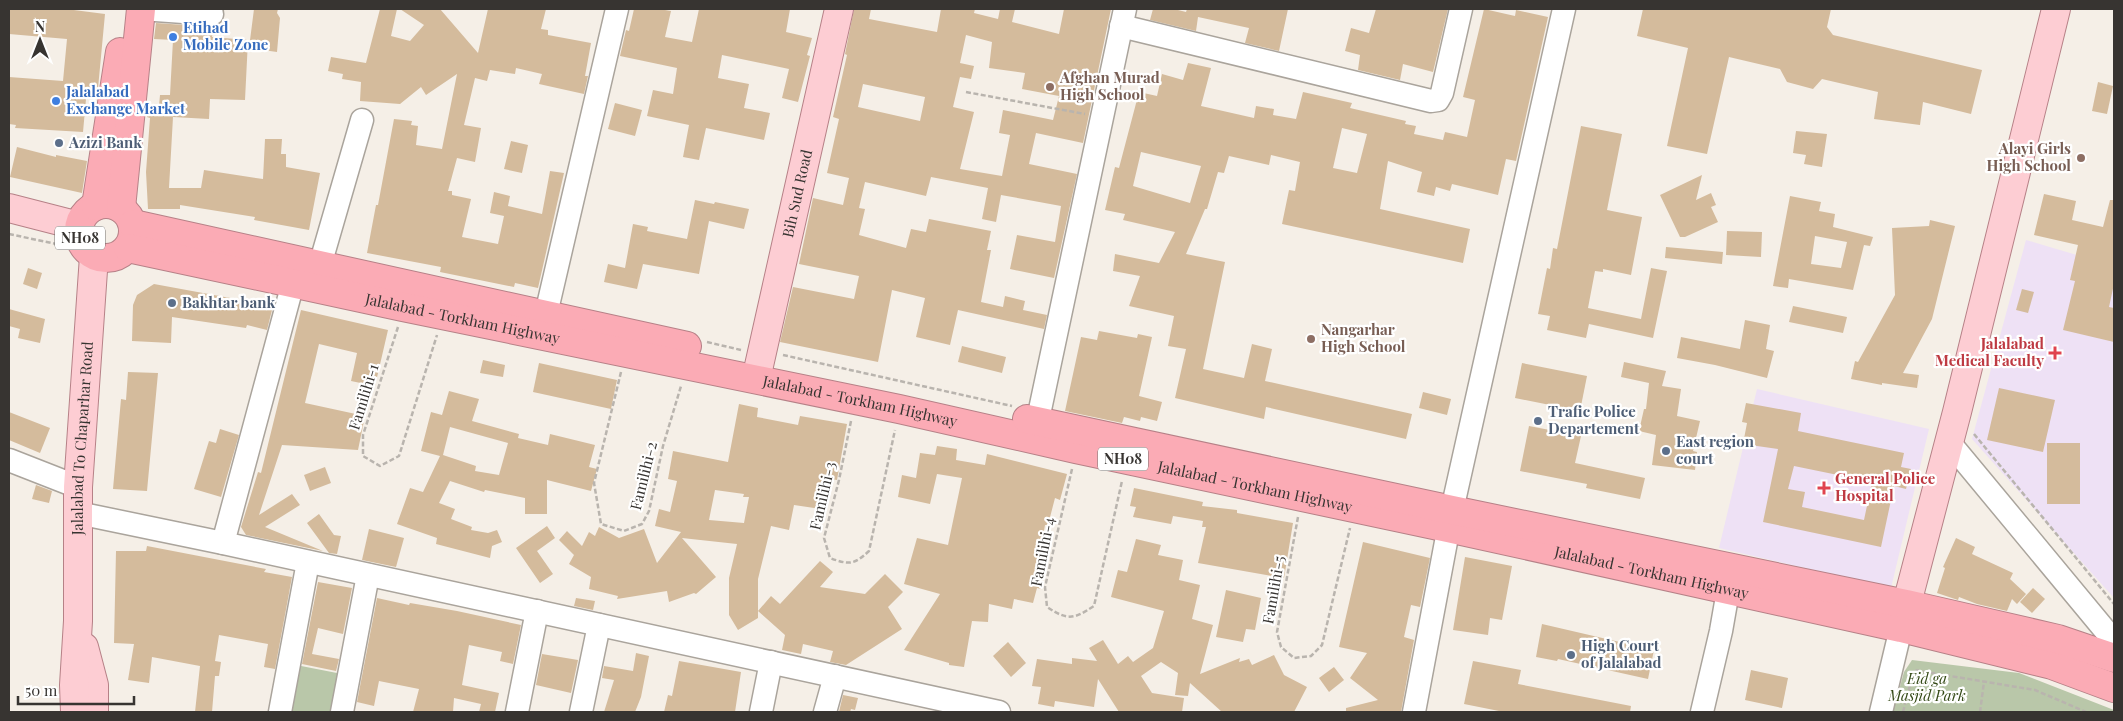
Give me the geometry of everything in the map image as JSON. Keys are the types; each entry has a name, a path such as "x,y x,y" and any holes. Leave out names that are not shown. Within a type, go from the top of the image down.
{"highway":[{"name":"NH08","path":"104,231 126,9"},
{"path":"104,231 141,9"},
{"name":"Jalalabad - Torkham Highway","path":"104,231 320,265 546,314 759,365 1037,424 1450,519 1903,616 2052,665 2114,688"},
{"name":"Jalalabad - Torkham Highway","path":"104,231 293,283 403,307 687,365 759,365 855,399 899,409 1037,424 1076,449 1354,509 1450,519 1728,591 2058,639 2114,658"}],"main road":[{"name":"Bih Sud Road","path":"759,365 839,9"},
{"path":"1903,616 1957,412 2056,9"},
{"path":"9,208 104,231"},
{"name":"Jalalabad To Chaparhar Road","path":"75,712 74,685 78,621 78,500 104,231"},
{"name":"Jalalabad To Chaparhar Road","path":"78,621 94,685 94,712"}],"street":[{"path":"141,9 212,14"},
{"path":"546,314 617,9"},
{"path":"1037,424 1123,17 1431,101 1438,100 1442,93 1461,9"},
{"path":"1414,712 1450,519 1560,9"},
{"path":"320,265 362,120"},
{"path":"223,543 293,283"},
{"path":"1949,442 2114,641"},
{"path":"9,460 78,500 223,543 998,712"},
{"path":"280,712 308,562"},
{"path":"342,712 368,575"},
{"path":"1702,712 1721,631 1728,591"},
{"path":"517,712 537,612"},
{"path":"1881,712 1903,616"},
{"path":"580,712 599,625"},
{"path":"762,712 772,662"},
{"path":"825,712 835,676"}],"path":[{"path":"966,92 1103,117"},
{"path":"9,234 104,231"},
{"name":"Familihi-1","path":"403,307 363,435 363,456 380,466 400,456 443,315"},
{"path":"701,341 749,352 759,365 765,351 1037,424"},
{"name":"Familihi-2","path":"627,353 594,483 601,524 624,531 642,524 649,511 662,446 687,365"},
{"name":"Familihi-3","path":"855,399 839,480 824,538 830,558 846,564 858,561 869,551 899,409"},
{"path":"1957,412 2114,604"},
{"name":"Familihi-4","path":"1076,449 1045,587 1047,607 1061,616 1076,617 1094,606 1126,460"},
{"name":"Familihi-5","path":"1301,498 1278,632 1281,647 1294,658 1311,656 1322,645 1354,509"},
{"path":"1903,712 1914,670 2035,690 2086,712"},
{"path":"1980,712 1984,682"}],"shaded area":[{"name":"Jalalabad Medical Faculty","path":"2026,240 2114,266 2114,598 1972,439"},
{"name":"General Police Hospital","path":"1757,389 1929,429 1891,588 1719,548"}],"green space":[{"name":"Eid ga Masjid Park","path":"1912,660 2019,673 2114,710 2114,712 1893,712 1904,672"},
{"path":"291,664 342,674 334,712 282,712"}],"building":[{"path":"9,9 66,9 105,14 97,99 86,99 83,132 15,128 16,125 9,124 9,77 63,81 67,39 9,34"},
{"path":"254,9 278,9 277,13 280,18 277,52 249,48"},
{"path":"380,9 397,9 391,36 410,41 424,25 400,9 440,9 478,53 488,9 546,9 541,29 548,30 548,35 591,43 585,76 588,76 584,94 539,84 542,74 516,68 515,74 490,70 487,81 475,78 464,125 481,128 475,162 457,158 448,191 452,191 452,195 471,199 462,237 498,244 504,216 490,213 494,192 510,196 508,206 542,214 550,171 564,173 538,288 515,283 514,287 440,272 441,267 367,253 394,119 412,121 411,125 418,126 416,145 442,149 457,74 426,95 421,87 400,104 360,101 361,82 342,79 343,74 328,71 331,57 366,63"},
{"path":"634,9 671,11 665,37 692,42 699,9 790,9 786,32 812,38 807,55 810,56 798,102 782,98 789,69 722,55 718,78 749,84 744,108 770,113 764,140 706,128 699,160 683,157 689,125 647,116 653,90 673,94 677,68 620,56 626,30 629,31"},
{"path":"854,9 871,9 869,19 937,32 941,9 975,9 974,13 998,19 1000,9 1015,9 1012,22 1059,34 1064,9 1111,9 1083,143 1036,133 1029,164 1077,174 1054,278 1010,269 1017,235 1055,242 1061,206 1001,195 996,222 982,219 988,188 931,177 926,196 865,182 859,208 865,209 859,235 906,248 911,229 926,232 929,219 991,231 987,250 991,250 981,302 1003,307 1005,296 1025,301 1023,310 1047,315 1044,329 958,310 950,345 916,337 925,298 892,290 878,362 780,342 793,287 854,299 859,276 799,264 813,198 843,205 849,178 827,173 839,119 833,117 847,55 845,54","holes":["966,35 992,42 989,68 1025,73 1022,89 1059,96 1053,120 1003,110 999,133 1010,135 1002,176 960,169 974,112 953,107 960,77 971,79 974,66 960,63","863,84 925,97 920,121 858,107"]},
{"path":"1153,9 1174,9 1186,12 1187,9 1288,9 1279,51 1245,43 1249,28 1198,17 1196,31 1150,20"},
{"path":"1376,9 1448,9 1433,72 1403,64 1400,80 1358,70 1360,55 1345,51 1351,28 1369,33"},
{"path":"1484,9 1515,16 1516,10 1548,17 1516,161 1506,159 1498,195 1452,184 1450,191 1436,187 1434,196 1417,192 1422,172 1388,161 1380,209 1470,229 1463,263 1282,224 1289,190 1295,191 1300,162 1271,155 1269,165 1229,156 1224,173 1218,172 1207,209 1205,209 1186,254 1225,262 1203,369 1244,378 1252,344 1272,349 1265,381 1412,414 1406,439 1266,407 1264,419 1175,398 1186,349 1168,346 1174,316 1129,306 1140,276 1113,271 1115,254 1159,263 1175,232 1123,220 1125,214 1105,210 1115,167 1119,168 1139,92 1157,96 1162,74 1183,80 1188,63 1211,68 1201,106 1254,118 1256,106 1274,109 1273,115 1296,119 1303,92 1352,103 1350,108 1406,121 1405,124 1416,126 1414,134 1443,140 1445,132 1467,137 1475,100 1463,97","holes":["1342,128 1367,134 1357,173 1333,168","1141,152 1201,166 1190,203 1133,186"]},
{"path":"1643,9 1831,9 1827,27 1833,35 1982,70 1971,114 1923,102 1920,125 1874,119 1878,92 1822,79 1813,89 1787,82 1780,69 1729,57 1707,154 1667,146 1688,48 1637,36"},
{"path":"156,23 213,27 212,37 248,40 245,100 210,99 209,119 173,117 169,188 201,188 204,170 263,179 265,139 282,139 281,154 286,154 286,167 320,173 309,230 254,220 255,217 180,205 180,209 148,209 146,172 150,118 147,117 148,105 159,106 160,95 170,95 173,40 154,39"},
{"path":"2098,82 2113,86 2107,114 2092,111"},
{"path":"615,103 642,110 635,136 608,129"},
{"path":"1581,126 1622,134 1607,210 1642,217 1631,275 1603,269 1603,272 1595,271 1588,308 1641,319 1651,268 1667,271 1653,338 1589,324 1586,338 1547,330 1550,316 1538,314 1547,268 1550,269 1553,248 1557,249"},
{"path":"1796,131 1827,134 1822,167 1804,164 1806,155 1793,153"},
{"path":"511,141 528,145 522,173 504,169"},
{"path":"17,147 56,157 56,155 87,161 82,193 10,177"},
{"path":"1702,175 1696,200 1711,193 1716,205 1711,207 1718,222 1685,237 1680,237 1660,195"},
{"path":"2044,194 2076,201 2072,220 2103,227 2110,200 2114,200 2114,284 2109,307 2114,308 2114,342 2063,330 2075,281 2070,280 2078,245 2034,235"},
{"path":"1790,196 1821,202 1819,211 1835,214 1833,227 1873,237 1870,246 1864,245 1853,290 1789,279 1788,288 1773,286","holes":["1815,236 1847,242 1841,268 1811,264"]},
{"path":"695,200 749,209 744,229 709,221 699,274 643,264 637,289 604,282 608,264 625,268 633,224 648,227 647,231 687,239"},
{"path":"1930,220 1955,226 1932,319 1903,373 1919,375 1917,388 1882,383 1882,385 1851,379 1855,361 1858,362 1895,295 1892,228 1929,226"},
{"path":"1727,231 1762,232 1761,257 1726,255"},
{"path":"1666,247 1723,252 1722,264 1665,258"},
{"path":"28,268 42,273 37,289 23,284"},
{"path":"154,284 273,306 267,330 247,325 246,328 172,317 171,343 132,341 133,305 137,295"},
{"path":"2022,289 2034,292 2028,313 2016,310"},
{"path":"1793,306 1847,317 1843,333 1789,322"},
{"path":"9,309 45,319 40,343 18,338 20,329 9,326"},
{"path":"301,310 388,330 375,386 351,381 357,353 319,344 305,403 365,416 358,450 282,445 259,515 292,494 300,505 265,527 323,551 246,535 241,527 258,472 261,473"},
{"path":"1745,320 1770,325 1766,349 1774,351 1767,378 1677,358 1681,337 1740,349"},
{"path":"1099,331 1137,338 1138,334 1152,337 1139,396 1162,402 1157,421 1141,417 1140,421 1124,417 1122,423 1065,411 1081,337 1097,340"},
{"path":"962,346 1006,357 1002,373 958,362"},
{"path":"483,360 505,365 503,377 480,373"},
{"path":"1624,362 1666,371 1662,386 1681,389 1677,416 1700,421 1693,451 1697,452 1695,470 1652,465 1656,435 1639,431 1644,409 1646,409 1649,383 1621,377"},
{"path":"539,363 617,380 611,409 533,392"},
{"path":"1522,363 1587,376 1580,411 1515,398"},
{"path":"128,372 158,373 147,491 113,489 121,399 126,400"},
{"path":"1999,388 2055,400 2043,452 1987,440"},
{"path":"449,391 479,399 472,421 519,434 518,438 548,445 550,434 595,445 589,467 597,469 591,491 547,480 547,514 525,514 525,498 485,490 484,492 450,481 439,503 455,509 451,519 472,527 471,530 488,533 497,530 502,542 492,546 490,558 436,544 437,538 397,524 410,488 423,492 440,456 421,451 431,412 442,415","holes":["450,427 508,443 499,475 475,471 476,466 443,455"]},
{"path":"1423,392 1451,399 1447,415 1419,408"},
{"path":"1746,403 1801,413 1798,431 1904,453 1901,467 1911,469 1906,489 1894,486 1881,547 1763,522 1778,449 1743,444 1747,423 1742,422","holes":["1794,466 1872,482 1864,520 1802,507 1805,492 1788,489"]},
{"path":"739,404 758,408 757,417 798,425 800,416 847,424 837,480 826,478 821,509 794,505 789,530 771,526 758,579 758,618 738,630 729,615 729,578 737,544 682,538 716,577 696,594 694,593 669,602 667,591 617,599 618,596 589,589 591,577 569,564 574,555 559,540 567,531 582,546 589,532 595,536 599,527 619,538 644,529 657,563 681,532 655,526 659,509 670,512 677,481 668,479 673,451 728,462","holes":["715,490 744,494 743,497 749,497 744,523 709,520"]},
{"path":"9,412 50,428 40,453 9,440"},
{"path":"1529,426 1581,436 1575,463 1645,478 1640,499 1586,488 1587,484 1520,471"},
{"path":"220,429 239,435 221,497 194,489 209,441 216,443"},
{"path":"2047,443 2080,443 2080,504 2047,504"},
{"path":"937,446 957,449 956,460 985,465 987,454 1067,474 1060,500 1055,498 1048,525 1045,525 1038,564 1046,566 1041,589 1037,588 1033,603 1014,599 1012,609 989,604 988,622 972,621 964,667 949,665 949,663 904,650 940,594 904,584 917,538 948,545 962,478 937,474 930,504 898,497 902,475 916,478 920,453 935,455"},
{"path":"325,467 331,483 310,491 304,475"},
{"path":"36,485 52,491 49,503 32,499"},
{"path":"1134,488 1203,502 1202,506 1237,510 1237,513 1293,523 1284,578 1198,563 1206,527 1202,527 1203,521 1173,516 1171,524 1133,517 1136,507 1130,506"},
{"path":"319,514 334,535 341,536 337,554 329,553 307,523"},
{"path":"547,526 555,538 537,551 553,574 540,583 516,548"},
{"path":"369,529 404,538 396,567 362,560"},
{"path":"1956,538 1975,547 1972,554 2013,573 2010,579 2026,594 2017,604 2012,599 2007,611 1977,604 1959,597 1958,600 1937,593 1945,568 1943,567"},
{"path":"1136,539 1161,545 1158,555 1183,560 1179,580 1200,585 1192,619 1213,625 1200,674 1240,658 1239,662 1249,659 1252,665 1274,655 1284,675 1307,687 1294,712 1222,712 1190,683 1188,696 1175,695 1178,673 1161,662 1141,676 1152,693 1184,698 1182,712 1119,712 1098,679 1094,707 1055,701 1054,707 1038,704 1041,687 1032,686 1037,659 1072,664 1072,658 1097,661 1089,648 1103,640 1118,664 1128,656 1133,662 1153,648 1164,611 1111,597 1118,570 1127,572"},
{"path":"1363,542 1430,558 1420,607 1411,605 1404,637 1414,640 1401,712 1346,712 1346,708 1378,700 1350,678 1367,653 1339,647"},
{"path":"147,546 266,569 264,572 292,577 275,669 264,667 268,644 219,635 215,661 221,662 219,676 215,676 212,712 195,712 200,666 152,657 149,683 128,680 134,644 114,643 116,551 146,551"},
{"path":"1465,557 1512,566 1502,620 1490,618 1488,635 1453,630"},
{"path":"820,561 833,572 820,587 865,594 885,574 903,592 888,607 902,629 846,665 830,662 833,651 803,644 801,654 782,650 785,635 758,611 771,596 780,604"},
{"path":"318,582 352,588 343,634 318,628 312,654 339,659 336,671 302,664"},
{"path":"2033,588 2045,599 2032,613 2020,602"},
{"path":"1226,590 1261,598 1255,630 1246,629 1243,642 1216,637"},
{"path":"377,598 409,605 410,603 457,611 521,625 513,664 500,661 502,652 469,645 462,685 499,693 495,712 479,712 481,704 454,698 453,712 413,712 419,689 379,681 374,706 357,702"},
{"path":"576,598 595,601 593,610 574,606"},
{"path":"1542,624 1654,650 1648,679 1558,659 1557,661 1536,657"},
{"path":"1008,642 1026,663 1011,677 993,656"},
{"path":"636,653 649,656 641,697 635,712 604,712 614,680 602,678 604,666 633,671"},
{"path":"542,654 578,660 571,693 536,685"},
{"path":"679,661 741,672 735,712 664,712 668,695 672,696"},
{"path":"1473,661 1521,670 1518,684 1631,706 1630,712 1504,712 1464,704"},
{"path":"1334,667 1344,680 1329,692 1319,678"},
{"path":"1751,670 1788,678 1782,708 1745,700"},
{"path":"843,695 858,698 855,710 839,712"}],"place":[{"name":"Etihad Mobile Zone","path":"173,37"},
{"name":"Afghan Murad High School","path":"1050,87"},
{"name":"Jalalabad Exchange Market","path":"56,101"},
{"name":"Azizi Bank","path":"59,143"},
{"name":"Alayi Girls High School","path":"2081,158"},
{"name":"Bakhtar bank","path":"172,303"},
{"name":"Nangarhar High School","path":"1311,339"},
{"name":"Jalalabad Medical Faculty","path":"2055,353"},
{"name":"Trafic Police Departement","path":"1538,421"},
{"name":"East region court","path":"1666,451"},
{"name":"General Police Hospital","path":"1824,488"},
{"name":"High Court of Jalalabad","path":"1571,655"}]}
